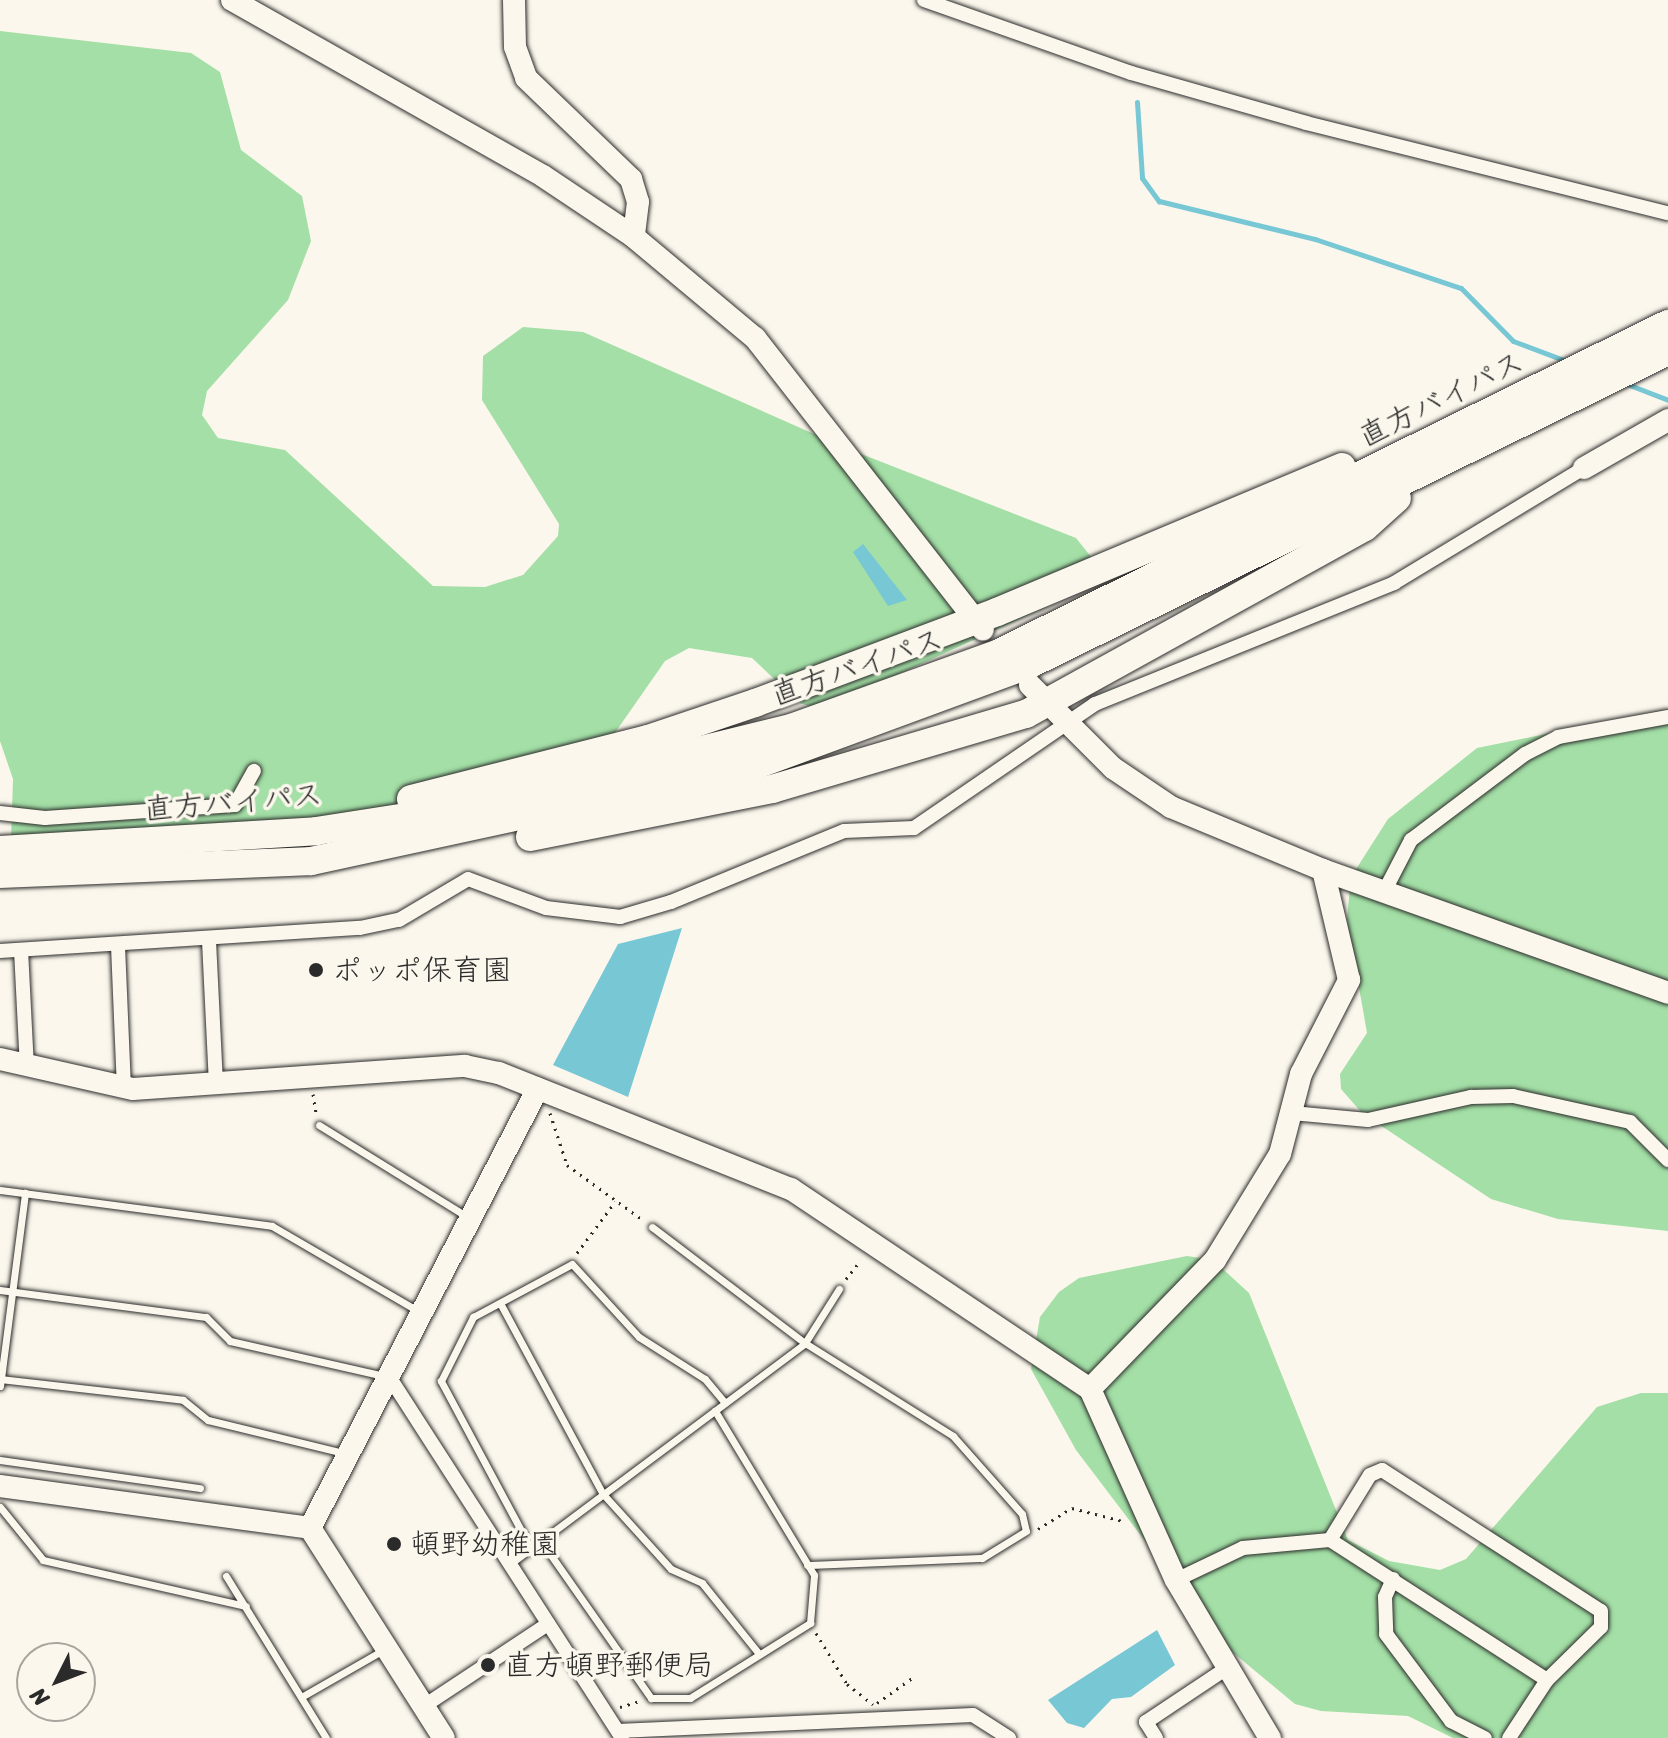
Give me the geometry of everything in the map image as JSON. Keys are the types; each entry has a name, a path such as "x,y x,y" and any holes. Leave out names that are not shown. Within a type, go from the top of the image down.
{"highway":[{"name":"直方バイパス","path":"0,874 311,861 600,804 756,765 875,726 1173,598 1668,324"},
{"name":"直方バイパス","path":"0,850 316,831 608,778 885,697 999,653 1668,351"},
{"path":"316,831 363,811 648,739 978,625 1338,468 1417,463"},
{"path":"311,861 369,862 639,819 934,745 1047,705 1365,527 1417,463"}],"street":[{"path":"232,0 543,176 634,237 755,338 978,625"},
{"path":"514,0 515,47 526,78 631,179 638,202 634,237"},
{"path":"924,0 1131,73 1306,123 1668,213"},
{"path":"0,951 209,941 399,920 468,879 546,908 620,917 844,831 914,828 1047,705 1095,704 1394,583 1668,420"},
{"path":"1047,705 1171,807 1323,870 1668,993"},
{"path":"1384,892 1411,840 1525,754 1558,737 1668,717"},
{"path":"0,813 45,818 235,805 254,771"},
{"path":"1090,1389 1215,1260 1257,1197 1292,1113 1301,1074 1349,980 1323,870"},
{"path":"209,941 216,1084"},
{"path":"118,946 124,1088"},
{"path":"21,950 27,1067"},
{"path":"0,1059 124,1088 465,1066 543,1098 791,1189 875,1242 1090,1389 1176,1580 1270,1738"},
{"path":"1292,1113 1368,1120 1471,1097 1513,1096 1630,1122 1668,1160"},
{"path":"310,1528 471,1219 543,1098"},
{"path":"390,1378 620,1735 973,1715 1009,1738"},
{"path":"1330,1540 1370,1475 1382,1470 1601,1611 1601,1627 1547,1680 1509,1738"},
{"path":"0,1486 310,1528 444,1738"},
{"path":"1176,1580 1243,1548 1330,1540 1547,1680"},
{"path":"1393,1579 1385,1597 1386,1634 1451,1721 1485,1738"},
{"path":"424,1706 548,1624"},
{"path":"1156,1738 1146,1722 1227,1668"}],"lane":[{"path":"319,1125 471,1219"},
{"path":"0,1190 272,1226 423,1314"},
{"path":"0,1386 25,1193"},
{"path":"652,1227 805,1343 953,1436 1022,1514 1026,1531 982,1558 807,1565"},
{"path":"531,1549 441,1381 473,1317 572,1264 639,1337 705,1379 725,1403"},
{"path":"510,1564 805,1343 839,1289"},
{"path":"0,1290 206,1317 230,1341 390,1378"},
{"path":"500,1303 603,1494 671,1569 702,1583 759,1654"},
{"path":"0,1379 183,1400 208,1420 349,1454"},
{"path":"541,1541 651,1698 690,1698 810,1623 814,1575 715,1411"},
{"path":"0,1460 200,1488"},
{"path":"0,1507 43,1560 246,1606"},
{"path":"226,1576 303,1696 326,1738"},
{"path":"303,1696 387,1648"}],"path":[{"path":"309,1076 319,1125"},
{"path":"543,1098 567,1165 652,1227"},
{"path":"572,1264 616,1201"},
{"path":"839,1289 875,1242"},
{"path":"1026,1531 1052,1525 1072,1508 1123,1521"},
{"path":"810,1623 847,1684 874,1705 915,1676"},
{"path":"605,1712 651,1698"}],"green space":[{"path":"0,31 191,53 220,72 241,150 302,196 311,241 288,300 207,391 202,415 218,438 285,450 433,586 485,587 523,575 558,536 559,524 482,400 483,356 523,327 583,332 846,448 1076,538 1096,563 1072,595 820,710 800,703 752,658 689,648 665,661 596,760 479,821 137,877 11,840 13,779 0,741"},
{"path":"1668,709 1668,1231 1558,1219 1491,1199 1362,1113 1341,1089 1340,1074 1367,1033 1347,919 1351,877 1388,819 1477,748"},
{"path":"1187,1256 1213,1260 1249,1293 1348,1540 1389,1561 1440,1570 1466,1559 1597,1407 1641,1393 1668,1393 1668,1738 1453,1738 1408,1716 1321,1711 1295,1704 1224,1645 1076,1450 1031,1369 1040,1317 1059,1292 1079,1278"}],"water":[{"path":"863,544 907,600 888,606 853,552"},
{"path":"682,928 628,1097 553,1065 618,944"},
{"path":"1157,1630 1175,1665 1131,1697 1112,1699 1084,1728 1067,1723 1048,1700"}],"waterway":[{"path":"1137,102 1142,178 1159,201 1315,239 1461,288 1513,341 1569,362"},
{"path":"1627,384 1668,400"}],"place":[{"name":"ポッポ保育園","path":"316,970"},
{"name":"頓野幼稚園","path":"394,1544"},
{"name":"直方頓野郵便局","path":"488,1665"}]}
